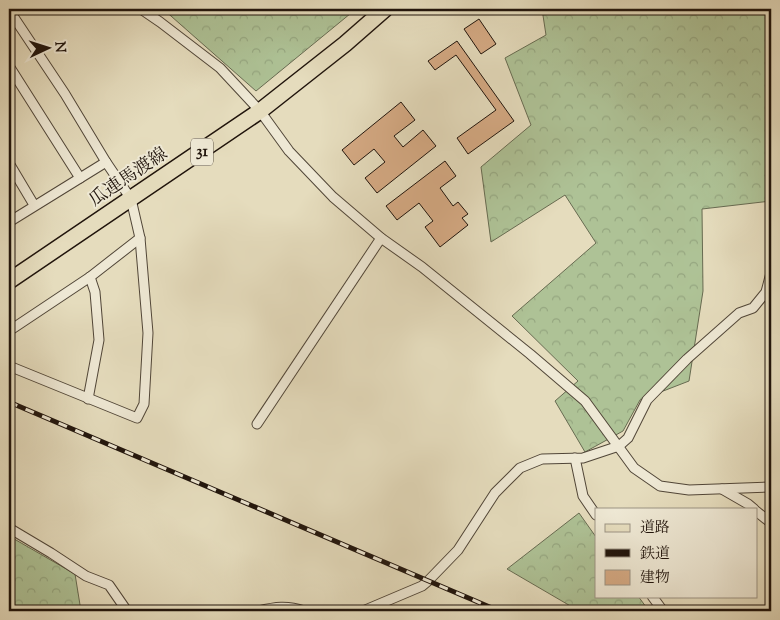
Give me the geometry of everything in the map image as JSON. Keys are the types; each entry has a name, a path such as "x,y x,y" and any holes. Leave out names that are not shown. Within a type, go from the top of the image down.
{"main road":[{"name":"瓜連馬渡線","path":"9,281 260,111 345,44 385,9"}],"street":[{"path":"141,9 220,68 260,111 289,151 333,197 381,238 430,274 530,354 585,401 634,468 660,486 689,490 771,487"},
{"path":"9,10 131,199 140,238 148,333 144,404 137,418 9,366"},
{"path":"9,66 80,178"},
{"path":"9,222 106,162"},
{"path":"9,163 34,205"},
{"path":"9,331 90,277 140,238"},
{"path":"257,424 381,238"},
{"path":"363,611 422,586 428,581 458,550 494,494 520,468 542,459 583,458 619,446 628,438 647,400 687,359 739,313 753,308 766,292 771,273"},
{"path":"88,399 99,340 95,292 90,277"},
{"path":"575,458 583,496 595,514"},
{"path":"722,489 753,508"},
{"path":"758,512 771,523"},
{"path":"9,528 86,576 109,585 127,611"},
{"path":"653,598 663,611"},
{"path":"258,611 274,607 294,607 304,611"}],"green space":[{"path":"163,9 356,9 256,91"},
{"path":"542,9 771,9 771,201 702,209 703,291 689,381 640,400 623,431 585,452 555,401 578,381 512,316 596,243 565,195 491,242 481,167 531,125 505,58 546,35"},
{"path":"579,513 595,536 595,598 639,598 649,611 579,611 507,569"},
{"path":"9,536 75,574 81,611 9,611"}],"building":[{"path":"479,19 496,44 481,54 464,29"},
{"path":"457,41 514,121 468,154 457,138 496,110 456,55 435,70 428,61"},
{"path":"401,102 415,120 394,136 403,147 423,130 436,146 377,193 365,178 385,162 374,149 354,165 342,150"},
{"path":"445,161 456,176 440,188 453,206 458,202 468,214 462,218 468,225 440,247 425,227 433,221 419,203 397,220 386,206"}],"railway":[{"path":"9,402 499,611"}]}
